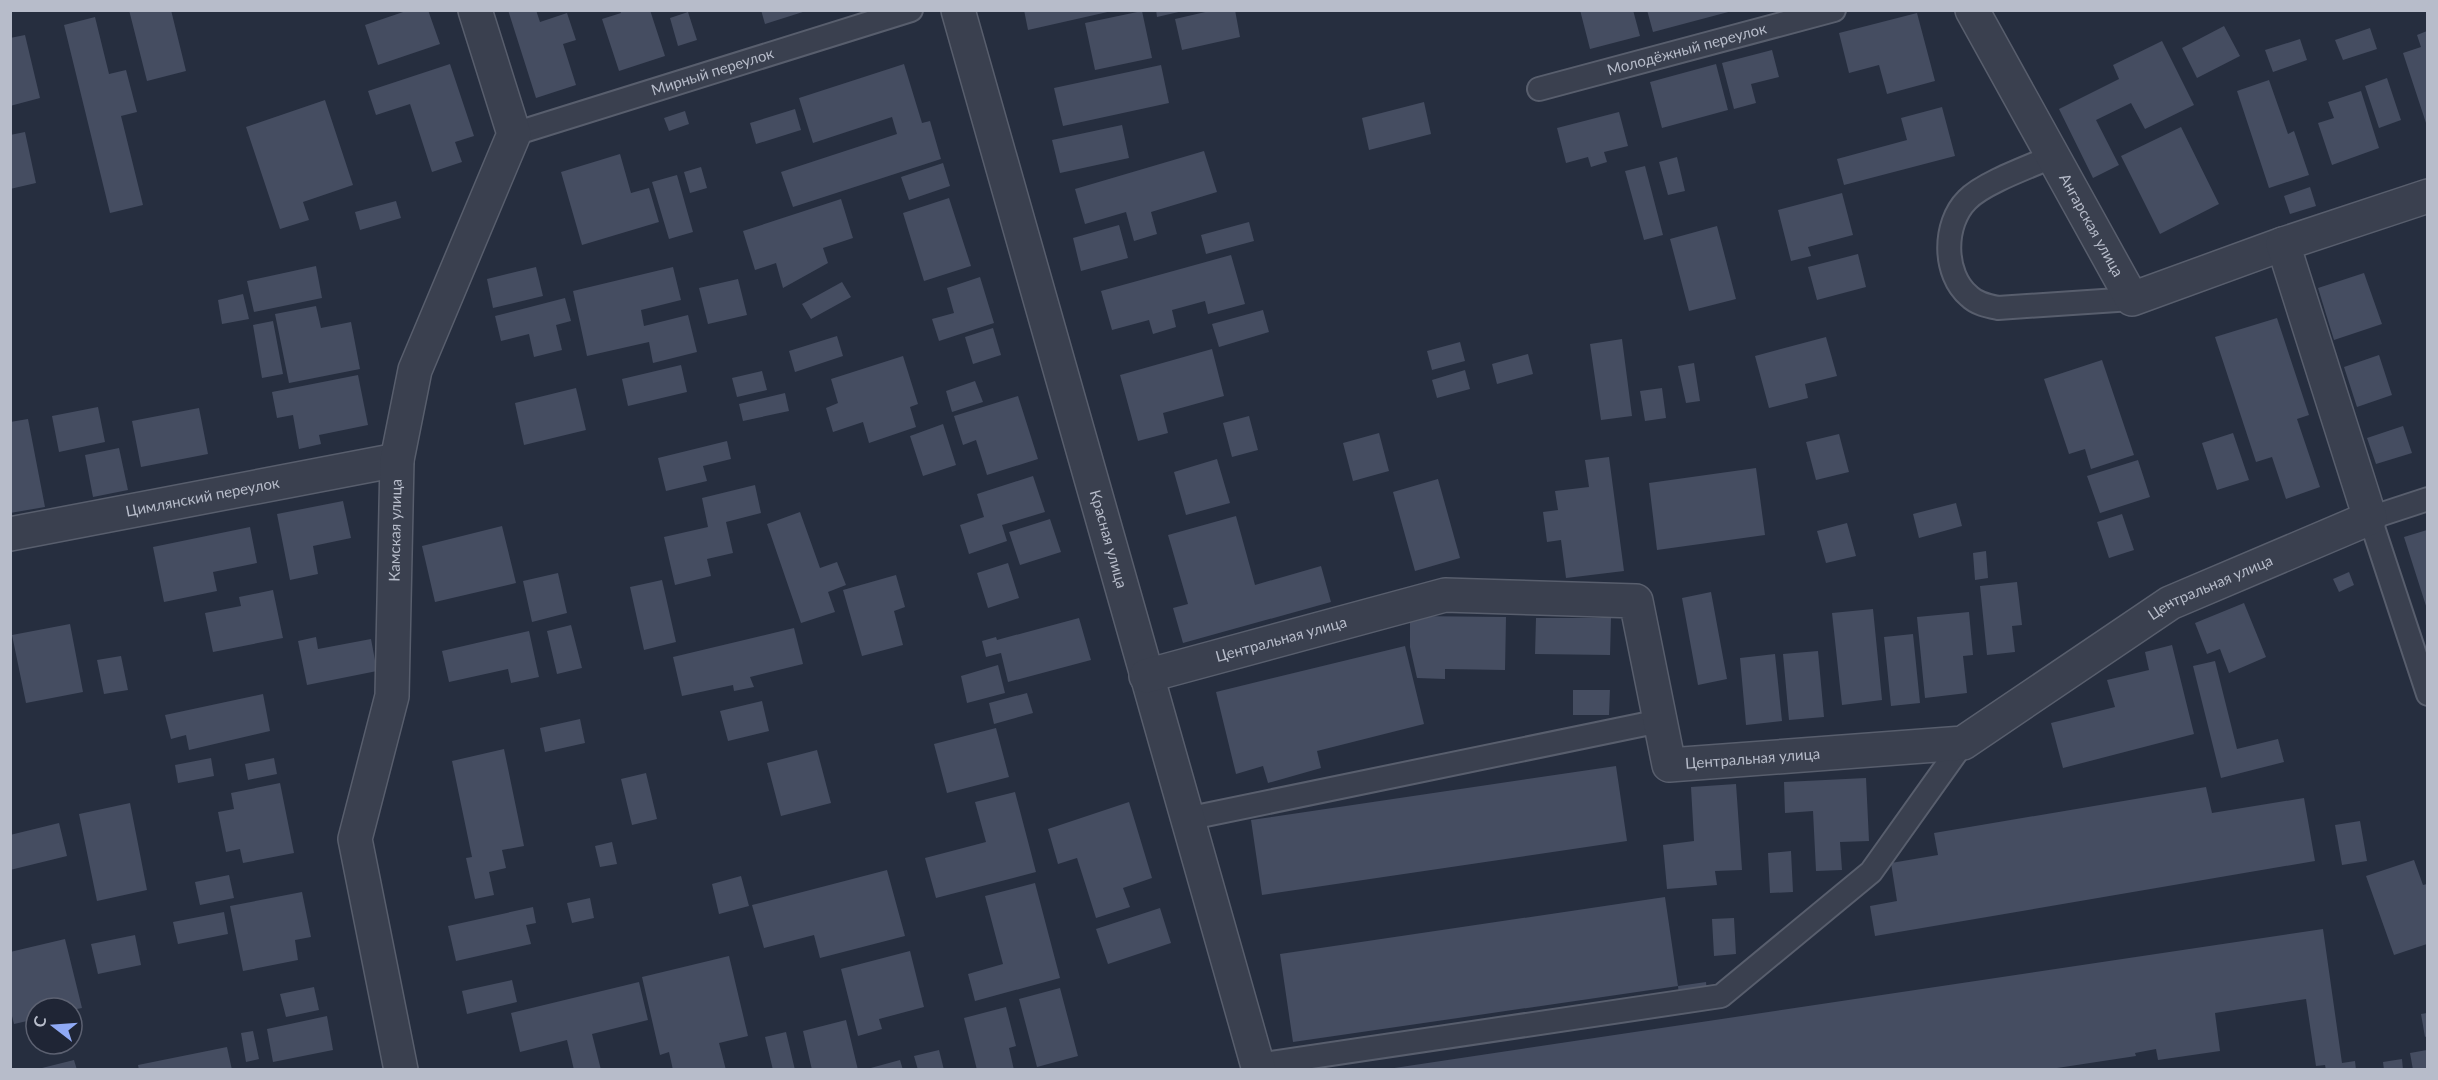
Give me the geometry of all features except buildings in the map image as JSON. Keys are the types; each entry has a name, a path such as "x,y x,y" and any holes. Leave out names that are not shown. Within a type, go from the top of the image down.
{"street":[{"path":"475,10 514,134"},
{"name":"Красная улица","path":"958,10 1258,1067"},
{"name":"Ангарская улица","path":"1972,10 2132,299"},
{"name":"Камская улица","path":"401,1070 355,839 392,696 397,460 415,370 514,134"},
{"path":"2132,299 2283,244 2427,196"},
{"path":"2283,244 2370,518"},
{"name":"Цимлянский переулок","path":"10,534 397,460"},
{"name":"Центральная улица","path":"1146,676 1445,595 1636,601 1669,765 1963,743 2170,603 2370,518"}],"lane":[{"name":"Мирный переулок","path":"514,134 911,10"},
{"name":"Молодёжный переулок","path":"1539,89 1834,10"},
{"path":"2054,156 1980,190 1966,200 1958,212 1948,249 1951,267 1959,286 1969,297 1998,309 2132,299"},
{"name":"Центральная улица","path":"2370,518 2427,499"},
{"path":"2370,518 2427,694"},
{"path":"1186,819 1660,721"},
{"path":"1258,1067 1721,996 1871,872 1963,743"}]}
